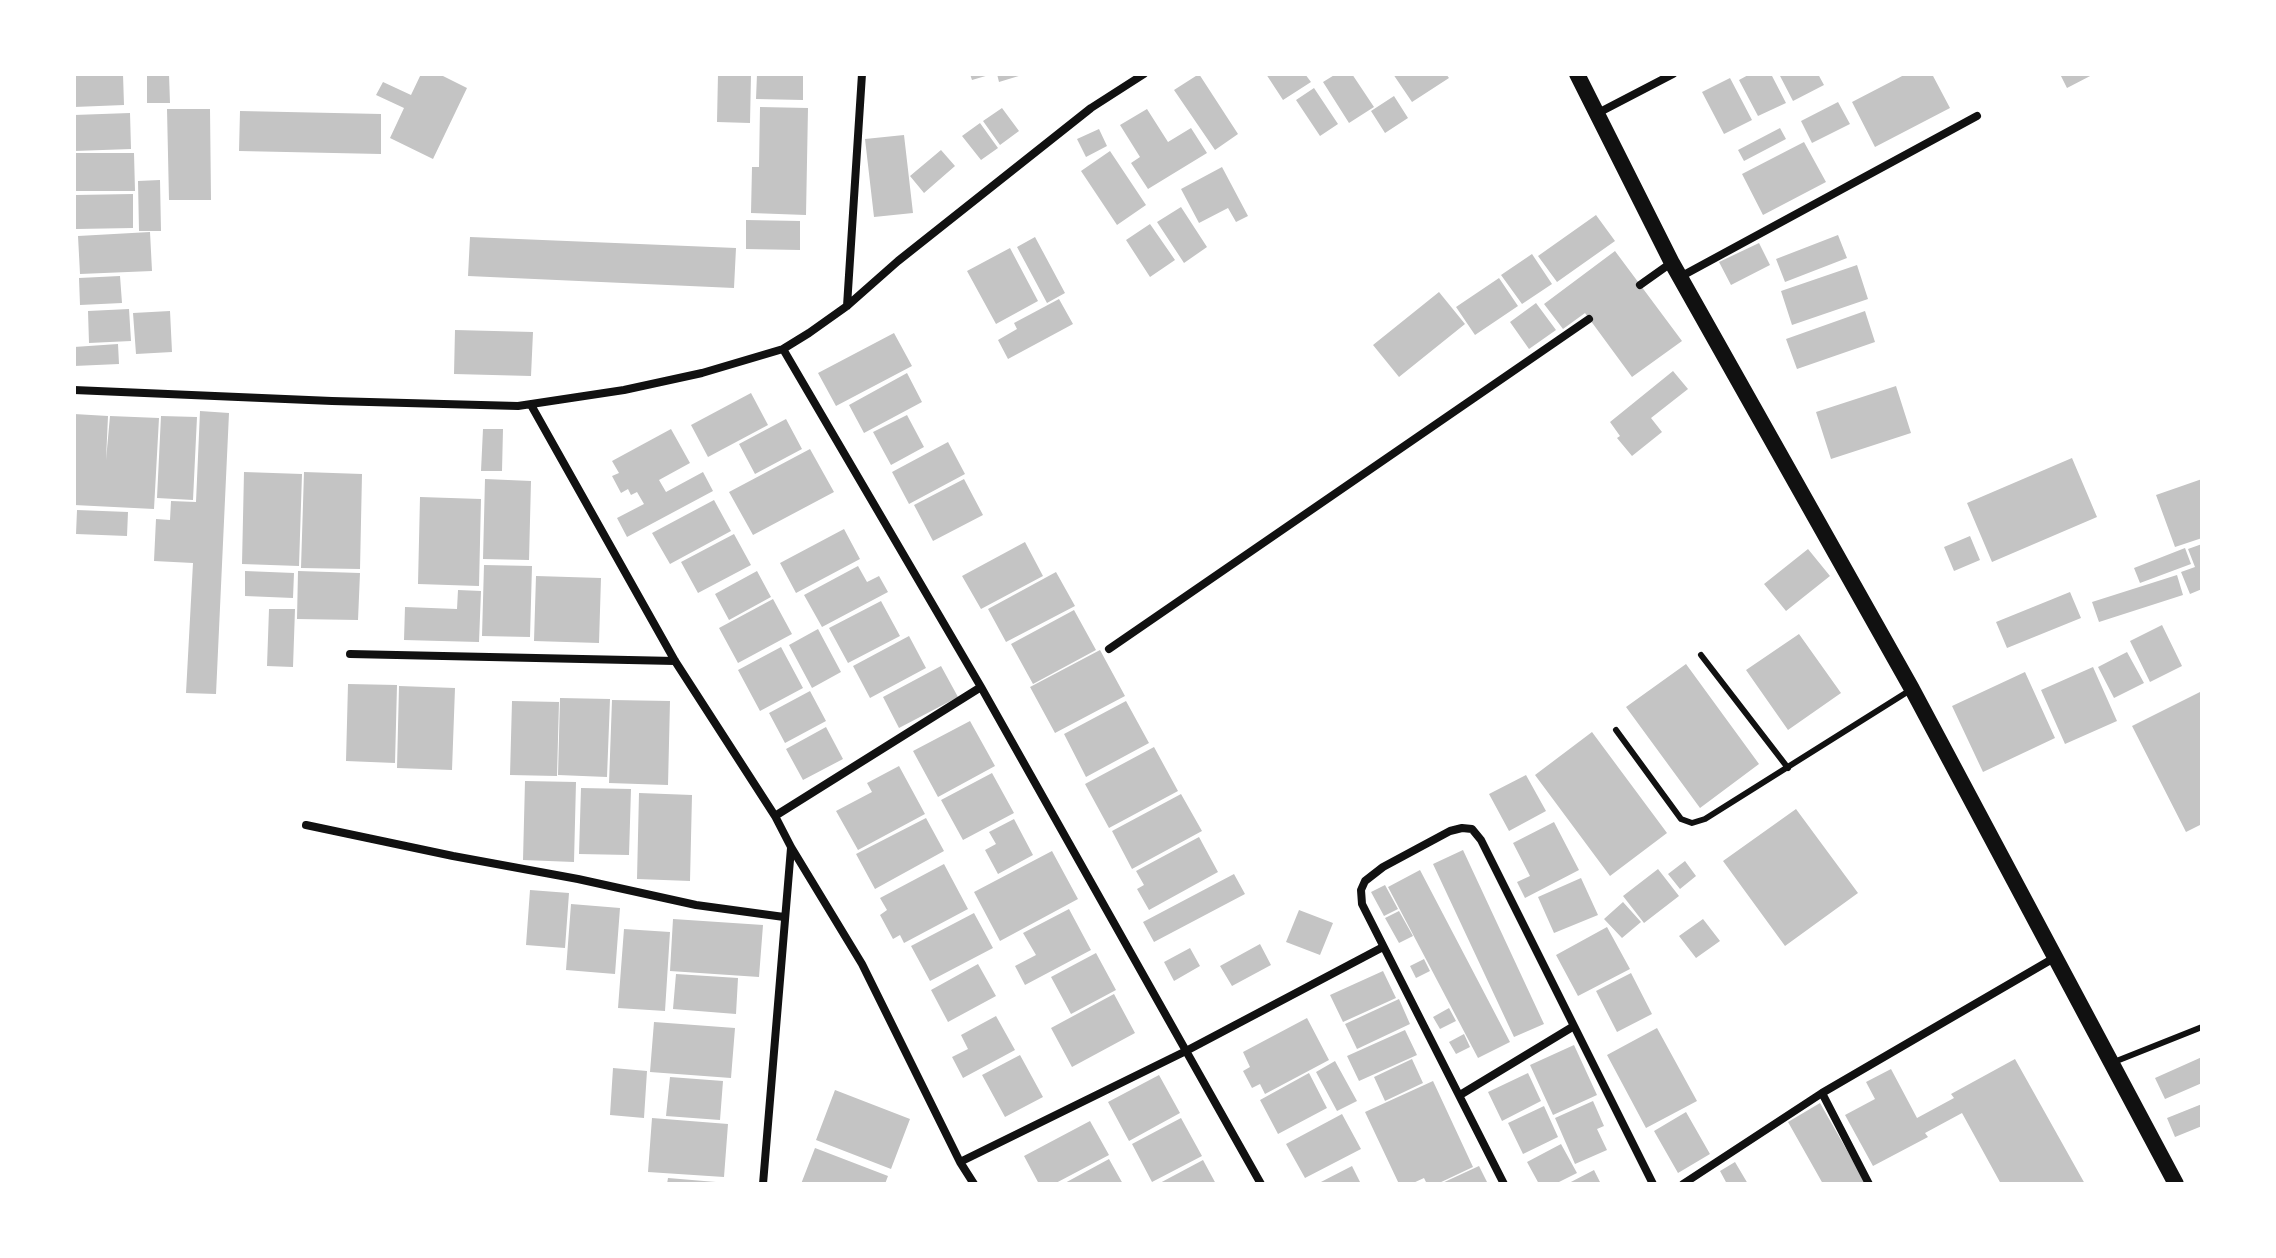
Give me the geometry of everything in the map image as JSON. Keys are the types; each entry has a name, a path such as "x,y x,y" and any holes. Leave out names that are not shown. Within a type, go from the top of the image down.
{"main road":[{"path":"1577,74 1676,270 1912,689 2176,1184"}],"street":[{"path":"847,306 862,74"},
{"path":"74,390 332,401 531,405 702,373 783,349 809,333 847,306 898,261 1078,118 1144,74"},
{"path":"1598,113 1673,74"},
{"path":"1640,285 1676,270 1977,116"},
{"path":"1109,649 1589,319"},
{"path":"783,349 981,687 1261,1184"},
{"path":"531,405 675,661 775,816 862,964 960,1162 974,1184"},
{"path":"350,654 675,661"},
{"path":"775,816 981,687"},
{"path":"306,825 696,905 784,917"},
{"path":"1504,1184 1362,904 1361,890 1365,881 1383,867 1450,831 1462,828 1472,829 1481,840 1653,1184"},
{"path":"763,1184 791,847"},
{"path":"960,1162 1186,1051 1383,947"},
{"path":"1683,1184 1822,1093 2054,958"},
{"path":"1460,1095 1574,1026"},
{"path":"1822,1093 1869,1184"}],"lane":[{"path":"1701,655 1788,768"},
{"path":"1616,730 1681,819 1692,823 1705,819 1912,689"},
{"path":"2110,1064 2202,1027"}],"building":[{"path":"74,74 123,74 124,105 74,107"},
{"path":"147,74 169,74 170,103 147,103"},
{"path":"421,74 439,74 467,88 433,159 390,138 404,108 376,95 383,82 411,95"},
{"path":"718,74 751,75 750,123 717,122"},
{"path":"757,74 803,74 803,100 756,99"},
{"path":"970,74 988,74 989,75 972,80"},
{"path":"997,74 1022,74 1022,75 999,82"},
{"path":"1199,74 1238,134 1215,150 1174,90"},
{"path":"1266,74 1305,74 1311,82 1283,100"},
{"path":"1336,74 1352,74 1374,107 1349,123 1323,82"},
{"path":"1393,74 1446,74 1449,78 1412,102"},
{"path":"1750,74 1771,74 1786,103 1758,116 1739,80"},
{"path":"1779,74 1818,74 1824,85 1793,101"},
{"path":"1906,74 1932,74 1950,108 1875,147 1852,102"},
{"path":"2060,74 2094,74 2067,88"},
{"path":"1730,78 1752,120 1724,134 1702,92"},
{"path":"1314,88 1338,124 1320,136 1296,100"},
{"path":"1394,96 1408,118 1385,133 1371,111"},
{"path":"1838,102 1850,124 1812,143 1801,121"},
{"path":"760,107 808,108 806,215 751,213 752,167 759,167"},
{"path":"1002,108 1019,131 1000,145 983,121"},
{"path":"167,109 210,109 211,200 169,200"},
{"path":"1147,109 1168,142 1191,128 1207,153 1148,189 1131,163 1140,157 1120,125"},
{"path":"240,111 381,114 381,154 239,151"},
{"path":"130,113 131,149 74,151 74,115"},
{"path":"980,123 998,148 981,160 962,136"},
{"path":"1780,128 1786,139 1744,161 1738,150"},
{"path":"1099,129 1107,146 1086,157 1077,139"},
{"path":"904,135 913,213 874,217 865,139"},
{"path":"1804,142 1826,182 1763,215 1742,174"},
{"path":"941,150 955,166 924,193 910,176"},
{"path":"1110,151 1146,205 1117,225 1081,171"},
{"path":"74,153 134,153 135,191 74,191"},
{"path":"1222,167 1248,216 1236,222 1228,208 1199,223 1181,189"},
{"path":"160,180 161,231 139,231 138,181"},
{"path":"133,194 133,228 76,229 75,195"},
{"path":"1181,207 1207,247 1184,263 1157,222"},
{"path":"1596,215 1615,241 1557,282 1538,256"},
{"path":"746,220 800,221 800,250 746,249"},
{"path":"1150,224 1175,260 1150,277 1126,240"},
{"path":"150,232 152,271 80,274 78,236"},
{"path":"1838,235 1847,258 1785,282 1776,259"},
{"path":"470,237 736,248 734,288 468,276"},
{"path":"1035,237 1065,293 1047,303 1017,247"},
{"path":"1759,243 1770,265 1731,285 1719,262"},
{"path":"1010,248 1038,301 996,324 967,271"},
{"path":"1615,251 1682,341 1632,377 1585,313 1563,329 1544,304"},
{"path":"1532,254 1552,284 1522,304 1501,275"},
{"path":"1857,265 1868,299 1792,325 1781,291"},
{"path":"120,276 122,303 80,305 79,278"},
{"path":"1499,278 1518,306 1475,335 1456,307"},
{"path":"1439,292 1465,324 1399,377 1373,345"},
{"path":"1059,299 1073,324 1008,359 998,340 1017,329 1014,323"},
{"path":"1536,303 1556,330 1529,349 1510,322"},
{"path":"129,309 131,341 89,343 88,311"},
{"path":"170,311 172,352 136,354 133,313"},
{"path":"1865,311 1875,342 1797,369 1786,339"},
{"path":"455,330 533,332 531,376 454,374"},
{"path":"894,333 912,366 836,406 818,373"},
{"path":"118,344 119,364 74,366 74,347"},
{"path":"1673,371 1688,389 1651,418 1662,432 1632,456 1617,438 1620,436 1610,422"},
{"path":"907,373 922,402 864,433 849,405"},
{"path":"1896,386 1911,433 1831,459 1816,412"},
{"path":"751,393 768,425 708,457 691,425"},
{"path":"200,411 229,413 216,694 186,693 193,563 154,561 156,519 170,520 171,501 196,502"},
{"path":"74,414 108,416 106,460 110,416 159,418 154,509 74,505"},
{"path":"907,415 924,447 891,465 873,432"},
{"path":"161,416 197,417 193,500 157,498"},
{"path":"786,419 802,449 755,474 739,444"},
{"path":"483,429 503,429 502,471 481,471"},
{"path":"671,429 690,463 659,480 666,492 703,472 713,491 627,537 617,518 644,504 637,492 631,495 628,489 621,493 612,476 619,473 612,461"},
{"path":"948,442 965,474 909,504 892,472"},
{"path":"810,449 834,492 753,535 729,492"},
{"path":"2072,458 2097,517 1992,562 1967,503"},
{"path":"244,472 302,474 299,566 242,564"},
{"path":"304,472 362,474 360,569 301,568"},
{"path":"485,479 531,481 529,560 483,559"},
{"path":"964,479 983,515 933,541 914,505"},
{"path":"2202,479 2202,538 2175,547 2156,495"},
{"path":"420,497 481,499 479,586 418,584"},
{"path":"714,500 731,531 670,564 652,533"},
{"path":"77,510 128,512 127,536 76,534"},
{"path":"844,529 860,559 796,593 780,563"},
{"path":"734,534 751,565 698,593 681,562"},
{"path":"1970,536 1980,560 1954,571 1944,547"},
{"path":"1025,542 1043,576 981,609 962,576"},
{"path":"2202,544 2202,589 2190,594 2181,572 2195,567 2188,549"},
{"path":"2185,548 2191,564 2140,583 2134,568"},
{"path":"1808,549 1830,576 1786,611 1764,584"},
{"path":"484,565 532,566 530,637 482,636"},
{"path":"858,566 867,582 879,576 888,592 822,627 804,595"},
{"path":"245,571 294,573 293,598 245,596"},
{"path":"298,571 360,573 358,620 297,619"},
{"path":"757,571 771,597 729,620 715,594"},
{"path":"1056,572 1075,606 1006,642 988,609"},
{"path":"2177,575 2183,595 2099,622 2092,602"},
{"path":"536,576 601,578 599,643 534,641"},
{"path":"458,590 481,591 479,642 404,640 405,607 457,609"},
{"path":"2070,592 2081,618 2007,648 1996,622"},
{"path":"773,599 792,634 738,663 719,628"},
{"path":"881,601 900,636 848,663 829,628"},
{"path":"269,609 295,609 293,667 267,666"},
{"path":"1074,610 1096,650 1033,684 1011,644"},
{"path":"2162,625 2182,666 2150,682 2130,641"},
{"path":"818,629 841,672 812,688 789,645"},
{"path":"1799,634 1841,693 1788,730 1746,670"},
{"path":"909,636 926,668 870,698 853,666"},
{"path":"781,647 803,688 760,711 738,670"},
{"path":"1100,650 1125,696 1055,733 1030,687"},
{"path":"2127,652 2144,683 2114,698 2098,667"},
{"path":"1686,664 1759,764 1700,808 1626,707"},
{"path":"941,666 958,697 899,728 883,697"},
{"path":"2093,667 2117,721 2065,744 2041,690"},
{"path":"2025,672 2055,738 1983,772 1952,706"},
{"path":"348,684 397,685 395,763 346,761"},
{"path":"399,686 455,688 452,770 397,768"},
{"path":"810,691 826,721 785,743 769,713"},
{"path":"2202,691 2202,824 2186,832 2132,726"},
{"path":"560,698 610,699 607,777 558,775"},
{"path":"612,700 670,701 668,785 609,783"},
{"path":"512,701 559,702 557,776 510,775"},
{"path":"1126,701 1149,743 1086,777 1064,734"},
{"path":"970,721 995,766 938,797 913,751"},
{"path":"826,727 843,759 803,780 786,749"},
{"path":"1592,732 1667,833 1610,876 1535,775"},
{"path":"1154,747 1178,791 1109,828 1085,784"},
{"path":"899,766 925,814 858,850 836,811 872,792 867,783"},
{"path":"992,773 1014,813 963,840 941,800"},
{"path":"1526,775 1546,811 1509,831 1489,794"},
{"path":"525,781 576,782 574,862 523,860"},
{"path":"581,788 631,789 629,855 579,854"},
{"path":"639,793 692,795 690,881 637,879"},
{"path":"1181,794 1202,831 1132,869 1112,831"},
{"path":"1796,809 1858,893 1785,946 1723,861"},
{"path":"926,818 944,851 875,889 856,854"},
{"path":"1014,819 1033,855 998,874 985,850 996,844 989,832"},
{"path":"1554,822 1579,870 1525,898 1517,882 1530,876 1513,843"},
{"path":"1199,837 1218,872 1149,910 1137,889 1144,885 1136,871"},
{"path":"1463,850 1544,1024 1514,1037 1433,864"},
{"path":"1052,851 1078,899 1000,941 974,892"},
{"path":"1685,861 1696,876 1680,889 1668,874"},
{"path":"944,864 968,909 904,943 900,935 893,939 880,915 887,910 880,898"},
{"path":"1658,869 1679,896 1644,923 1623,896"},
{"path":"1420,870 1510,1042 1478,1058 1388,887"},
{"path":"1234,874 1245,894 1154,942 1143,922"},
{"path":"1581,878 1598,915 1554,933 1538,897"},
{"path":"1385,885 1398,909 1384,916 1371,892"},
{"path":"530,890 569,893 565,948 526,945"},
{"path":"1623,902 1641,922 1622,938 1604,919"},
{"path":"571,904 620,908 615,974 566,970"},
{"path":"1069,909 1091,950 1025,985 1015,966 1036,955 1023,933"},
{"path":"1299,910 1333,923 1320,955 1286,942"},
{"path":"1399,911 1413,936 1399,943 1385,918"},
{"path":"974,913 993,948 930,981 911,946"},
{"path":"673,919 763,925 759,977 670,971"},
{"path":"1703,919 1720,941 1696,958 1679,936"},
{"path":"1607,927 1630,969 1578,996 1556,955"},
{"path":"624,929 670,932 665,1011 618,1008"},
{"path":"1260,944 1271,965 1232,986 1220,966"},
{"path":"1190,948 1200,966 1174,981 1164,962"},
{"path":"1096,953 1116,990 1071,1014 1051,977"},
{"path":"1424,959 1430,971 1416,978 1410,966"},
{"path":"978,964 996,996 948,1022 931,990"},
{"path":"1383,971 1396,998 1343,1022 1330,995"},
{"path":"1631,973 1652,1014 1617,1032 1596,991"},
{"path":"676,974 738,978 736,1014 673,1009"},
{"path":"1114,994 1135,1033 1072,1067 1051,1028"},
{"path":"1399,999 1410,1024 1357,1049 1345,1024"},
{"path":"1449,1008 1456,1021 1440,1029 1433,1017"},
{"path":"996,1016 1015,1050 963,1078 952,1057 968,1049 961,1035"},
{"path":"1307,1018 1329,1060 1265,1094 1260,1084 1252,1088 1243,1071 1250,1067 1243,1052"},
{"path":"654,1022 735,1028 731,1078 650,1072"},
{"path":"1657,1028 1697,1101 1646,1128 1607,1055"},
{"path":"1405,1030 1417,1055 1359,1081 1347,1056"},
{"path":"1464,1034 1470,1047 1456,1054 1449,1042"},
{"path":"1574,1045 1597,1095 1553,1115 1530,1065"},
{"path":"1020,1055 1043,1097 1005,1117 982,1075"},
{"path":"2202,1057 2202,1083 2165,1099 2155,1078"},
{"path":"1412,1059 1423,1083 1385,1101 1374,1077"},
{"path":"2015,1059 2085,1184 2001,1184 1962,1113 1925,1133 1928,1137 1873,1166 1845,1115 1875,1099 1866,1082 1891,1069 1917,1118 1954,1098 1951,1094"},
{"path":"1335,1061 1357,1101 1337,1111 1316,1072"},
{"path":"613,1068 647,1071 644,1118 610,1115"},
{"path":"1309,1073 1327,1108 1278,1134 1260,1100"},
{"path":"1528,1073 1541,1101 1502,1121 1488,1092"},
{"path":"1159,1075 1180,1113 1129,1141 1108,1102"},
{"path":"670,1077 723,1081 720,1120 666,1116"},
{"path":"1433,1081 1473,1167 1437,1184 1427,1184 1424,1178 1411,1184 1399,1184 1365,1112"},
{"path":"835,1090 910,1119 891,1169 816,1140"},
{"path":"1593,1101 1604,1126 1597,1129 1607,1150 1575,1164 1555,1118"},
{"path":"1820,1103 1865,1182 1862,1184 1823,1184 1788,1122"},
{"path":"2202,1104 2202,1126 2175,1137 2167,1118"},
{"path":"1544,1106 1558,1137 1523,1154 1508,1123"},
{"path":"1686,1112 1710,1154 1678,1173 1654,1131"},
{"path":"1342,1114 1361,1149 1305,1178 1286,1144"},
{"path":"652,1118 728,1124 724,1177 648,1172"},
{"path":"1181,1118 1202,1156 1152,1182 1132,1144"},
{"path":"1090,1121 1109,1155 1054,1184 1039,1184 1024,1156"},
{"path":"1561,1144 1577,1173 1555,1184 1539,1184 1527,1162"},
{"path":"815,1148 888,1176 885,1184 801,1184"},
{"path":"1109,1159 1123,1184 1063,1184"},
{"path":"1203,1160 1216,1184 1158,1184"},
{"path":"1735,1162 1748,1184 1727,1184 1720,1171"},
{"path":"1352,1166 1361,1184 1317,1184"},
{"path":"1479,1166 1488,1184 1440,1184"},
{"path":"1594,1170 1601,1184 1567,1184"},
{"path":"668,1178 716,1182 716,1184 667,1184"}]}
